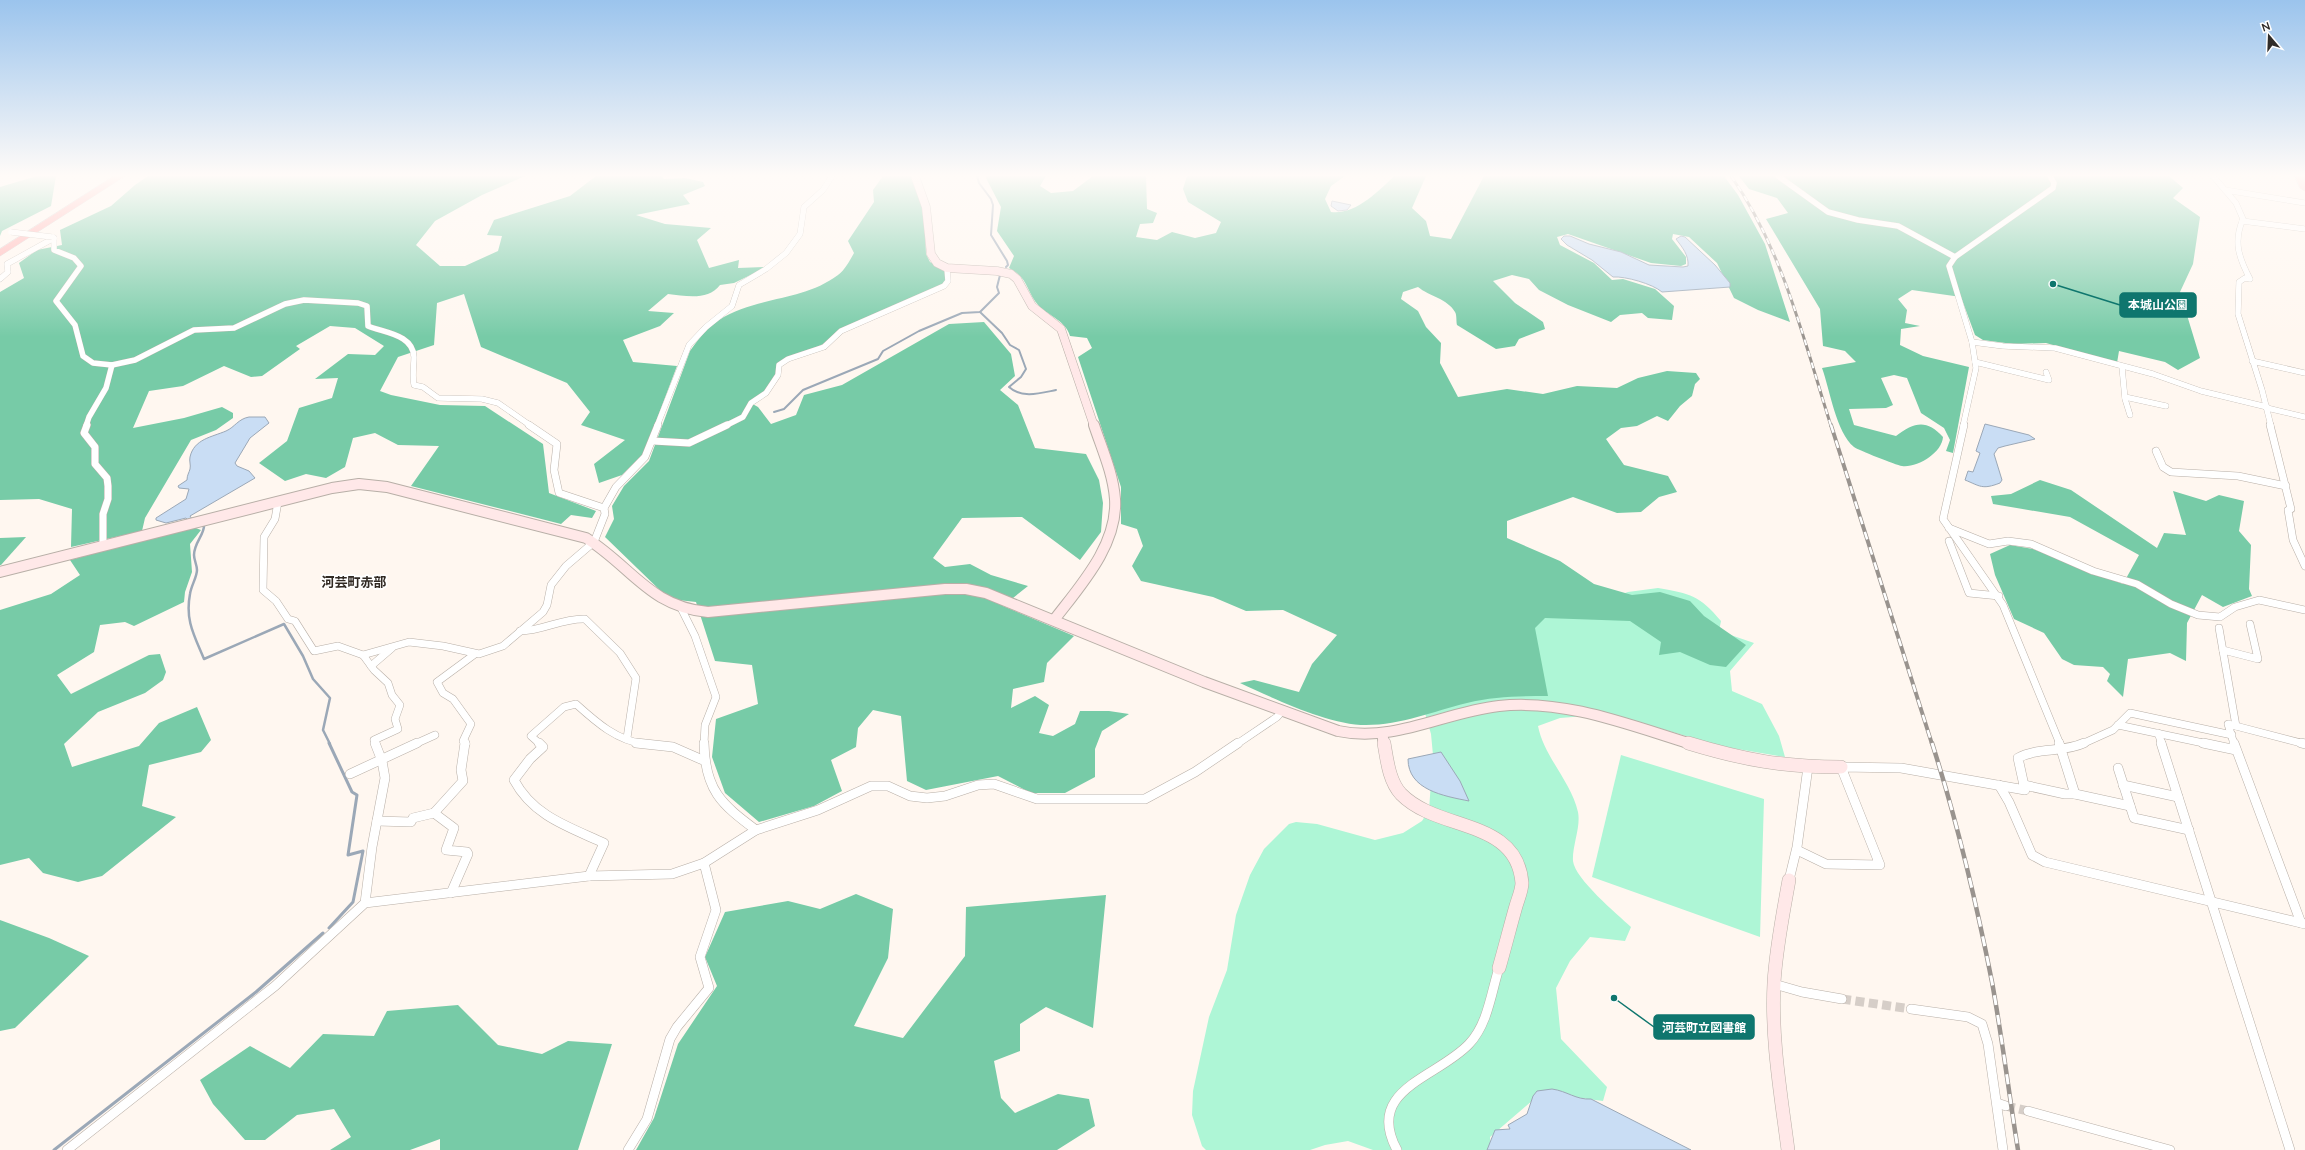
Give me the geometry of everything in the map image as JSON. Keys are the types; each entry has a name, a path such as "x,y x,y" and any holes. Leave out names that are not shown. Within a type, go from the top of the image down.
{"highway":[{"path":"0,253 35,230"}],"street":[{"path":"278,502 275,519 264,537 263,590 276,601 288,619 295,621 314,651 338,646 363,654 409,642 475,654 499,649 543,612 547,605 551,585 566,566 594,542 605,514 604,508 616,487 645,457 653,441 689,346 706,328 732,306 739,285 766,269 790,249 800,234 801,230"},
{"path":"928,230 931,256 937,263 947,268 997,270 1011,274 1019,282 1032,306 1061,329 1069,347 1112,479 1115,492 1115,506 1107,544 1054,620"},
{"path":"1905,230 1955,257"},
{"path":"1994,230 1955,257 1949,266 1972,342 1975,362 1972,387 1943,519 1955,539 1999,596 2062,750 2075,794"},
{"path":"2239,230 2236,238 2237,251 2250,279 2239,281 2237,298 2238,314 2267,407 2291,509 2288,510 2296,552 2305,566"},
{"path":"11,232 53,238"},
{"path":"53,238 54,250 74,258 81,266 75,277 60,294 57,305 75,326 83,356 93,363 112,365 135,360 194,330 228,329 238,326 285,304 310,300 358,303 367,306 368,326 396,334 411,346 414,354 414,385 426,388 438,398 482,399 504,406 557,444 554,466 559,493 604,508"},
{"path":"0,280 8,272 7,264 53,238"},
{"path":"653,441 689,443 743,417 751,404 766,393 771,387 778,375 779,365 785,360 815,352 831,342 841,331 944,286 948,281 947,268"},
{"path":"1972,342 2003,346 2051,347 2122,367 2158,375 2202,391 2305,417"},
{"path":"2252,361 2305,373"},
{"path":"1975,362 2049,380 2046,372"},
{"path":"103,546 103,514 108,499 108,481 94,464 95,447 84,433 89,417 106,388 112,365"},
{"path":"2122,367 2125,397 2130,415"},
{"path":"2125,397 2166,406"},
{"path":"2156,451 2163,467 2171,472 2238,476 2286,486"},
{"path":"0,572 349,485 374,484 586,538 594,542 658,597 682,610 708,612 955,589 986,593 1226,692 1335,730 1359,734 1406,730 1481,708 1518,705 1555,706 1605,717 1735,756 1765,763 1808,767 1901,768 2025,790 2018,758 2025,754 2062,750 2103,735 2113,730 2130,713 2232,735"},
{"path":"1949,528 1983,543 2016,541 2031,544 2093,571 2137,584 2171,604 2198,615 2220,617 2235,607 2260,600 2305,610"},
{"path":"1949,541 1969,593 1999,596"},
{"path":"682,610 695,636 716,697 705,726 705,761 712,786 719,798 756,830"},
{"path":"520,631 533,632 568,621 585,619 620,653 636,678 629,735 627,738"},
{"path":"2223,650 2258,659 2250,624"},
{"path":"2220,628 2236,726"},
{"path":"371,666 395,645"},
{"path":"363,654 371,666 388,683 392,695 400,705 395,719 398,729 374,740 382,761 385,778 365,903"},
{"path":"377,821 411,822 413,818 434,813 463,781 461,770 466,744 463,741 470,724 453,699 442,693 437,682 475,654"},
{"path":"589,876 604,843 563,824 529,804 514,780 530,759 543,747 531,736 568,705 580,705 605,729 643,746 673,747 705,761"},
{"path":"68,1150 275,986 365,903 589,876 672,874 704,863 756,830 818,810 865,788 877,785 894,788 910,796 927,798 945,796 978,785 994,784 1008,787 1024,796 1037,799 1145,799 1195,772 1277,718 1282,711"},
{"path":"2303,923 2236,750 2228,724 2305,744"},
{"path":"2118,725 2236,750"},
{"path":"1382,733 1391,776 1402,795 1423,811 1495,837 1513,852 1522,873 1522,884 1500,968 1482,1026 1470,1044 1459,1054 1441,1065 1397,1097 1392,1105 1387,1121 1389,1132 1397,1150"},
{"path":"2158,733 2290,1150"},
{"path":"350,774 382,761 435,735"},
{"path":"1788,1150 1774,1036 1774,984 1777,949 1789,880 1797,850 1808,767"},
{"path":"1797,850 1826,864 1880,865 1841,767"},
{"path":"2118,768 2134,818 2189,830"},
{"path":"1999,785 2009,802 2032,855 2044,862 2303,923"},
{"path":"2024,785 2130,806"},
{"path":"2123,785 2178,797"},
{"path":"434,813 454,828 446,850 467,852 468,854 451,893"},
{"path":"628,1150 648,1119 670,1039 677,1027 709,988 700,957 716,910 704,863"},
{"path":"1774,984 1802,992 1842,1000"},
{"path":"1911,1009 1968,1017 1982,1024 2002,1104 2003,1150"},
{"path":"2028,1111 2170,1150"}],"green space":[{"path":"60,230 428,230 416,245 440,266 465,266 498,251 502,236 487,235 489,230 709,230 697,240 709,268 739,260 738,268 767,267 734,283 720,285 715,290 703,295 689,296 668,294 648,311 674,313 660,326 623,340 633,362 677,366 644,453 622,475 599,483 594,464 625,440 581,425 590,412 567,383 481,347 464,294 437,303 434,345 398,357 380,391 391,395 440,405 485,406 543,444 549,493 596,511 592,518 571,515 561,524 411,486 439,446 398,445 375,433 353,438 345,467 326,478 306,474 285,481 259,463 287,441 299,408 332,398 338,378 315,379 348,354 375,355 384,346 355,328 330,326 296,346 300,349 262,376 251,377 224,366 183,386 149,391 133,428 184,418 222,407 233,413 233,418 216,430 191,440 145,518 142,531 71,547 72,509 39,499 0,500 0,292 24,278 19,263 37,250 62,245"},
{"path":"856,230 925,230 926,254 930,262 946,271 947,280 943,285 842,329 830,340 817,348 787,357 765,392 749,402 758,407 771,424 796,415 804,395 842,385 949,324 984,322 1011,354 1015,376 1000,390 1018,405 1035,448 1086,454 1099,480 1103,503 1101,532 1080,560 1022,517 962,518 933,558 945,567 970,564 991,575 1028,586 1003,606 1074,636 1047,663 1044,682 1013,689 1011,708 1035,696 1049,705 1039,733 1053,736 1075,724 1080,711 1109,711 1129,714 1102,731 1095,749 1095,777 1065,793 1031,793 998,776 926,790 907,781 901,716 873,710 858,728 856,747 831,760 842,791 814,806 759,822 725,793 712,757 716,719 758,704 752,665 715,661 696,602 669,599 605,537 614,519 612,506 624,486 649,461 690,351 700,338 715,323 733,312 763,302 809,290 824,284 838,275 847,265 854,253 848,241"},
{"path":"997,230 1138,230 1136,237 1157,240 1172,232 1195,238 1216,233 1218,230 1428,230 1430,236 1451,239 1456,230 1757,230 1765,244 1790,322 1758,310 1734,298 1717,263 1689,237 1673,234 1672,239 1686,257 1686,264 1681,266 1651,263 1568,234 1557,237 1560,245 1594,263 1612,280 1623,279 1655,289 1674,306 1672,320 1648,318 1642,313 1620,315 1611,322 1568,305 1539,290 1529,279 1512,275 1493,281 1515,303 1543,322 1545,329 1519,339 1515,346 1496,349 1457,325 1456,313 1448,304 1418,287 1403,292 1401,299 1418,311 1426,327 1441,343 1440,363 1458,397 1507,389 1543,394 1577,386 1617,388 1638,378 1667,371 1696,373 1700,379 1695,384 1692,396 1680,406 1668,421 1657,416 1637,426 1621,428 1606,439 1624,465 1668,476 1677,492 1659,497 1641,512 1617,513 1573,497 1507,521 1507,538 1560,561 1594,584 1632,595 1660,592 1690,601 1704,616 1746,645 1726,667 1710,665 1680,652 1659,655 1661,642 1630,621 1545,618 1535,628 1548,696 1517,696 1487,699 1392,723 1366,725 1335,721 1319,716 1240,683 1254,680 1299,692 1312,664 1337,635 1283,610 1246,611 1213,597 1141,581 1132,566 1143,546 1137,529 1121,524 1121,487 1078,357 1092,348 1087,338 1070,336 1065,326 1039,306 1024,281 1009,268 1014,256"},
{"path":"1772,230 2198,230 2193,264 2180,292 2200,358 2178,370 2165,362 2119,351 2117,363 2046,343 2013,344 1983,340 1975,335 1961,297 1912,290 1898,299 1907,310 1905,323 1920,326 1901,329 1900,345 1923,356 1969,367 1953,453 1946,451 1950,440 1944,428 1921,413 1907,378 1894,375 1881,378 1893,405 1886,408 1849,409 1854,425 1896,436 1915,425 1920,424 1931,427 1937,431 1943,437 1942,443 1934,454 1915,465 1902,466 1893,463 1854,447 1848,440 1834,410 1822,368 1856,362 1845,351 1823,346 1820,309"},
{"path":"2040,480 2071,490 2157,548 2164,533 2186,535 2173,491 2206,501 2219,495 2244,501 2239,531 2251,545 2249,589 2252,596 2223,607 2202,595 2187,623 2186,661 2170,653 2128,659 2123,697 2107,681 2110,674 2103,667 2074,665 2062,659 2044,633 2014,619 1995,575 1990,554 2010,545 2033,549 2123,584 2139,555 2070,517 1993,504 1991,496 2011,494"},
{"path":"193,527 201,530 190,544 192,572 185,592 184,602 134,626 125,622 100,625 94,652 57,675 71,694 149,655 160,654 166,672 163,680 145,693 98,712 64,744 72,767 139,746 159,723 197,707 211,740 201,752 149,765 142,806 176,817 102,876 78,882 43,873 29,858 0,865 0,610 51,594 80,575 70,560"},
{"path":"26,537 1,565 0,565 0,538"},
{"path":"1658,588 1687,594 1694,597 1707,606 1721,621 1719,631 1754,643 1730,671 1732,691 1762,704 1779,736 1785,757 1720,746 1611,714 1560,718 1538,726 1541,737 1551,759 1570,790 1578,812 1579,818 1573,855 1575,868 1598,896 1631,927 1625,941 1590,937 1570,961 1556,988 1561,1039 1607,1087 1603,1101 1541,1093 1490,1137 1491,1150 1373,1150 1348,1141 1325,1145 1310,1150 1206,1150 1202,1146 1192,1115 1193,1091 1209,1017 1227,970 1236,915 1250,875 1264,849 1289,824 1296,822 1317,824 1375,840 1403,833 1422,821 1429,810 1433,755 1431,734 1423,706 1528,620 1583,608 1628,592"},
{"path":"1621,755 1764,799 1760,937 1592,877"},
{"path":"856,894 893,909 888,958 854,1026 903,1038 965,956 966,907 1106,895 1093,1028 1046,1007 1020,1024 1020,1051 994,1061 1001,1098 1015,1113 1058,1094 1089,1099 1095,1126 1057,1150 636,1150 654,1118 678,1044 717,986 705,957 725,912 788,901 820,909"},
{"path":"0,920 49,938 89,956 15,1028 0,1031"},
{"path":"458,1005 498,1045 542,1054 568,1041 612,1044 578,1150 440,1150 440,1139 410,1150 330,1150 351,1137 334,1109 297,1115 265,1140 245,1140 213,1104 200,1080 250,1046 290,1068 323,1034 374,1036 387,1011"}],"water":[{"path":"1564,236 1570,236 1589,244 1621,252 1649,265 1683,267 1688,266 1687,258 1685,251 1676,239 1681,236 1685,237 1715,265 1730,283 1730,287 1662,292 1639,281 1613,277 1592,260 1567,245 1561,239"},
{"path":"249,417 265,417 269,423 250,438 235,463 237,466 249,471 255,478 190,516 192,519 189,521 186,518 166,523 156,520 156,518 186,499 189,489 179,488 178,486 187,480 190,468 190,457 195,446 199,442 226,431 242,419"},
{"path":"1985,424 2029,435 2035,439 1998,448 1994,454 2002,480 2000,483 1985,487 1965,480 1968,471 1973,472 1980,453 1976,451"},
{"path":"1441,752 1460,781 1469,801 1449,797 1429,790 1414,778 1410,770 1408,759"},
{"path":"1552,1089 1576,1097 1591,1099 1691,1150 1487,1150 1495,1130 1510,1129 1508,1125 1527,1114 1533,1096 1537,1091"}],"waterway":[{"path":"991,230 991,235 1007,261 1008,265 1006,267"},
{"path":"980,312 999,293 997,287 1000,275"},
{"path":"774,412 784,409 803,390 878,359 883,351 919,331 962,313 980,312"},
{"path":"980,312 1002,333 1010,345 1019,350 1026,369 1021,377 1009,387 1014,391 1026,394 1038,394 1056,390"},
{"path":"204,526 194,551 197,570 189,603 191,627 204,659 284,624 303,656 313,679 330,698 323,730 330,744"},
{"path":"329,743 352,792 357,795 348,855 363,851 353,902 329,928"},
{"path":"54,1150 256,992 323,933"}],"tunnel":[{"path":"1842,999 1911,1009"},
{"path":"2006,1106 2028,1111"}],"railway":[{"path":"1763,230 1790,297 1831,426"},
{"path":"1831,425 1932,744"},
{"path":"1932,743 1958,832 1973,891 1986,952 1999,1024 2018,1150"}],"place":[{"name":"本城山公園","path":"2053,284"},
{"name":"河芸町立図書館","path":"1614,998"}],"district":[{"name":"河芸町赤部","path":"354,582"}]}
